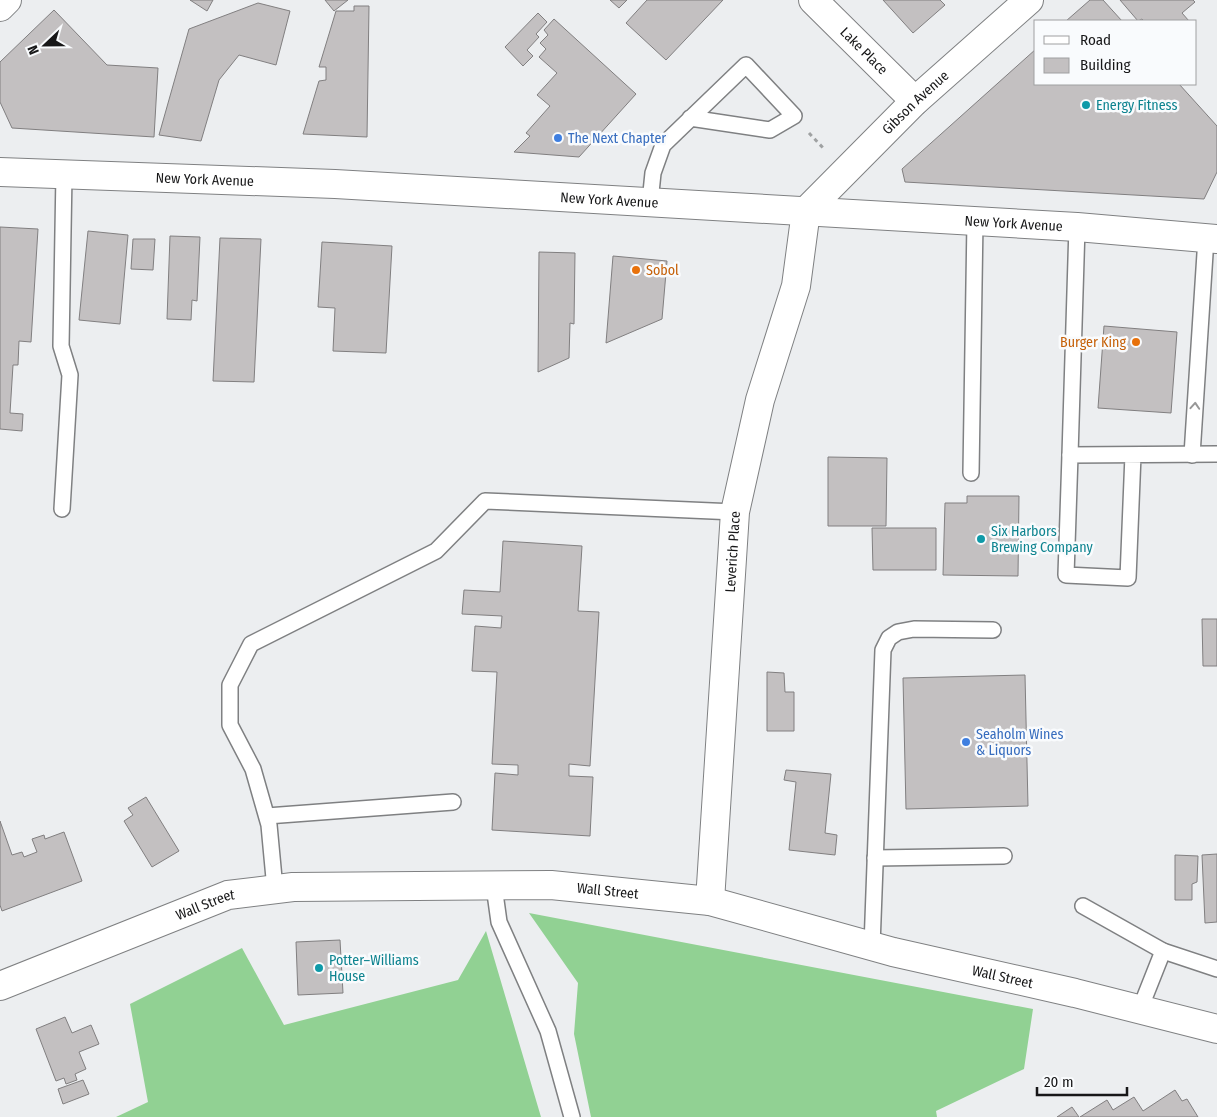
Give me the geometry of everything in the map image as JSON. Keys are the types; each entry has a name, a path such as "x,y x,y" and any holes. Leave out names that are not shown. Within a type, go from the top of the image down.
{"street":[{"path":"0,7 7,0"},
{"name":"Lake Place","path":"813,0 915,102"},
{"name":"Gibson Avenue","path":"806,211 915,102 1029,0"},
{"name":"New York Avenue","path":"0,172 335,184 1077,227 1211,239"},
{"name":"Leverich Place","path":"710,901 734,512 760,400 796,286 806,211"},
{"name":"Wall Street","path":"0,986 228,895 293,887 551,885 710,901 903,954 1076,993 1217,1029"}],"lane":[{"path":"650,202 653,173 663,144 690,118 746,65 794,116 770,130 690,118"},
{"path":"62,509 70,375 60,346 64,174"},
{"path":"970,473 975,221"},
{"path":"1077,227 1066,575 1128,578 1133,455"},
{"path":"1192,455 1211,239"},
{"path":"1070,455 1217,454"},
{"path":"275,889 267,816 254,769 230,725 230,685 251,644 436,551 485,501 734,512"},
{"path":"872,946 884,650 889,638 898,632 914,629 992,630"},
{"path":"267,816 453,802"},
{"path":"876,858 1004,856"},
{"path":"494,886 499,922 548,1031 572,1117"},
{"path":"1083,906 1163,951 1217,969"},
{"path":"1140,1009 1163,951"}],"path":[{"path":"794,116 828,154"}],"green space":[{"path":"529,913 1033,1009 1024,1069 936,1111 937,1117 591,1117 574,1034 578,983"},
{"path":"486,931 541,1117 116,1117 148,1102 130,1004 242,948 284,1025 458,980"}],"building":[{"path":"190,0 213,0 207,11"},
{"path":"325,0 348,0 334,11"},
{"path":"610,0 627,0 619,8"},
{"path":"647,0 723,0 666,60 626,23"},
{"path":"883,0 940,0 945,5 913,33"},
{"path":"1090,0 1103,0 1121,20 1067,20"},
{"path":"1120,0 1193,0 1195,2 1182,13 1188,20 1137,20"},
{"path":"258,3 290,11 276,65 239,55 219,80 201,141 159,135 189,29"},
{"path":"354,6 369,6 367,137 303,134 319,81 326,80 326,67 319,67 336,11 354,11"},
{"path":"54,10 107,65 158,68 154,137 12,128 0,102 0,62"},
{"path":"538,13 547,22 536,34 539,37 527,50 533,56 523,66 505,47"},
{"path":"554,19 636,94 579,157 514,152 530,136 526,133 550,106 537,95 557,73 539,57 546,49 540,43 548,35 544,30"},
{"name":"Energy Fitness","path":"1034,51 1034,85 1180,85 1217,126 1217,172 1204,199 905,182 902,169"},
{"path":"0,227 38,229 31,342 19,341 18,365 13,365 10,413 23,414 22,431 0,429"},
{"path":"88,231 128,235 120,324 79,320"},
{"path":"170,236 200,237 197,301 192,300 191,320 167,319"},
{"path":"220,238 261,239 254,382 213,381"},
{"path":"133,239 155,239 153,270 131,269"},
{"path":"322,242 392,246 386,353 333,351 335,308 318,307"},
{"path":"539,252 575,253 574,324 570,323 569,358 538,372"},
{"path":"613,256 667,261 662,319 606,343"},
{"path":"1104,326 1177,332 1171,413 1098,408"},
{"path":"828,457 887,458 886,526 828,526"},
{"name":"Six Harbors Brewing Company","path":"967,496 1019,496 1018,576 943,575 945,503 967,503"},
{"path":"872,528 936,528 936,570 873,570"},
{"path":"503,541 582,546 578,611 599,612 590,766 569,764 569,776 593,777 590,836 492,830 495,773 518,775 518,765 492,764 497,672 472,671 475,626 501,628 502,616 462,614 464,590 500,592"},
{"path":"1202,619 1217,619 1217,666 1203,666"},
{"path":"767,672 784,673 785,692 794,692 794,731 767,731"},
{"name":"Seaholm Wines & Liquors","path":"1025,675 1028,806 906,809 903,678"},
{"path":"786,770 831,774 825,833 837,835 835,855 789,850 796,782 784,780"},
{"path":"146,797 179,851 152,867 124,821 133,815 128,808"},
{"path":"0,821 12,855 22,852 24,857 37,852 32,839 44,835 45,839 64,832 82,881 2,911 0,905"},
{"path":"1217,854 1217,922 1205,923 1202,855"},
{"path":"1175,855 1198,856 1197,882 1192,884 1192,900 1175,900"},
{"name":"Potter–Williams House","path":"340,940 343,993 298,995 296,942"},
{"path":"65,1017 72,1033 91,1025 99,1044 79,1052 86,1069 75,1074 77,1080 66,1084 64,1078 56,1081 36,1029"},
{"path":"83,1080 89,1094 63,1104 58,1089"},
{"path":"1175,1090 1182,1101 1187,1099 1198,1117 1080,1117 1107,1100 1113,1110 1134,1097 1143,1111"},
{"path":"1072,1107 1079,1117 1057,1117"}],"place":[{"name":"Energy Fitness","path":"1086,105"},
{"name":"The Next Chapter","path":"558,138"},
{"name":"Sobol","path":"636,270"},
{"name":"Burger King","path":"1136,342"},
{"name":"Six Harbors Brewing Company","path":"981,539"},
{"name":"Seaholm Wines & Liquors","path":"966,742"},
{"name":"Potter–Williams House","path":"319,968"}]}
